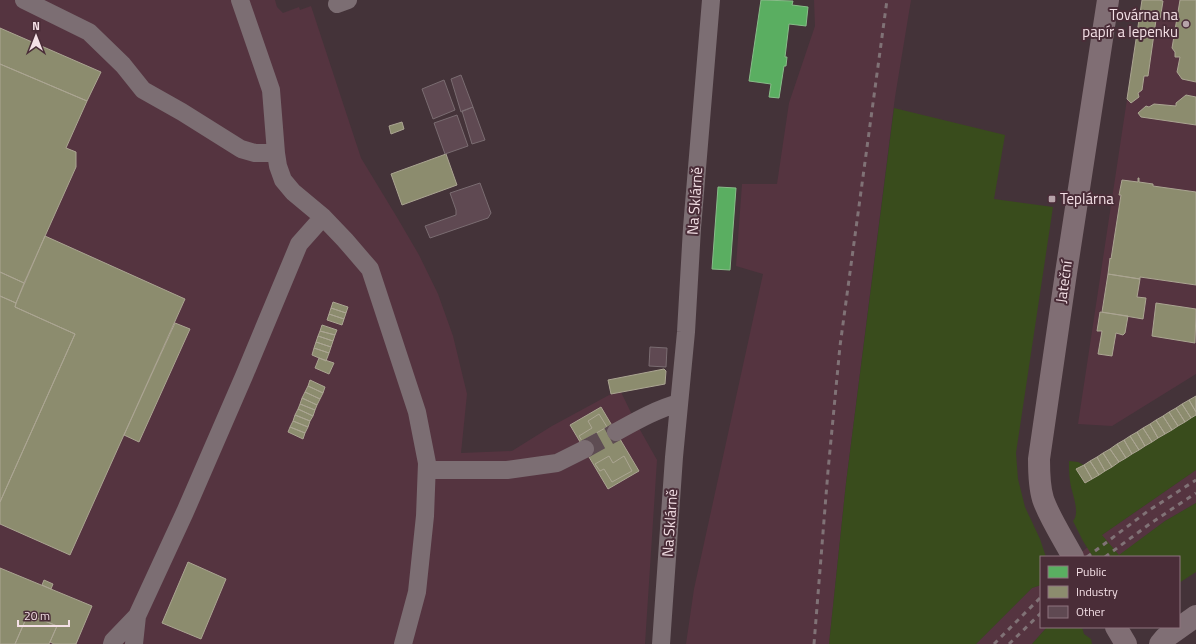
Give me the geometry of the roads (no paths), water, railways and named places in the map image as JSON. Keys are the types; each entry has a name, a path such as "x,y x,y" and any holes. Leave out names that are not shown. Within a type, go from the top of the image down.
{"main road":[{"name":"Jateční","path":"1072,556 1056,527 1044,500 1040,482 1039,459 1108,0"},
{"path":"1117,628 1126,644"}],"street":[{"path":"24,0 89,32 123,65 143,90 182,112 241,149 255,153 276,153"},
{"path":"240,0 270,90 276,153 282,180 293,192 323,217 370,269 417,412 427,463 426,516 417,592 403,644"},
{"name":"Na Sklárně","path":"662,644 674,457 686,332 692,228 711,0"},
{"path":"134,644 137,616 185,512 299,244 323,217"},
{"path":"616,432 635,421 668,406 679,403"},
{"path":"427,470 517,469 557,463 585,449"},
{"path":"112,644 113,641 137,616"},
{"path":"1180,628 1196,616"},
{"path":"1160,644 1180,628"}],"tunnel":[{"path":"585,449 616,432"}],"railway":[{"path":"814,644 840,346 887,0"},
{"path":"1088,556 1148,511 1196,480"},
{"path":"1106,556 1151,523 1196,493"},
{"path":"994,644 1040,598"},
{"path":"1009,644 1040,614"}],"place":[{"name":"Továrna na papír a lepenku","path":"1186,24"},
{"name":"Teplárna","path":"1052,199"}]}
